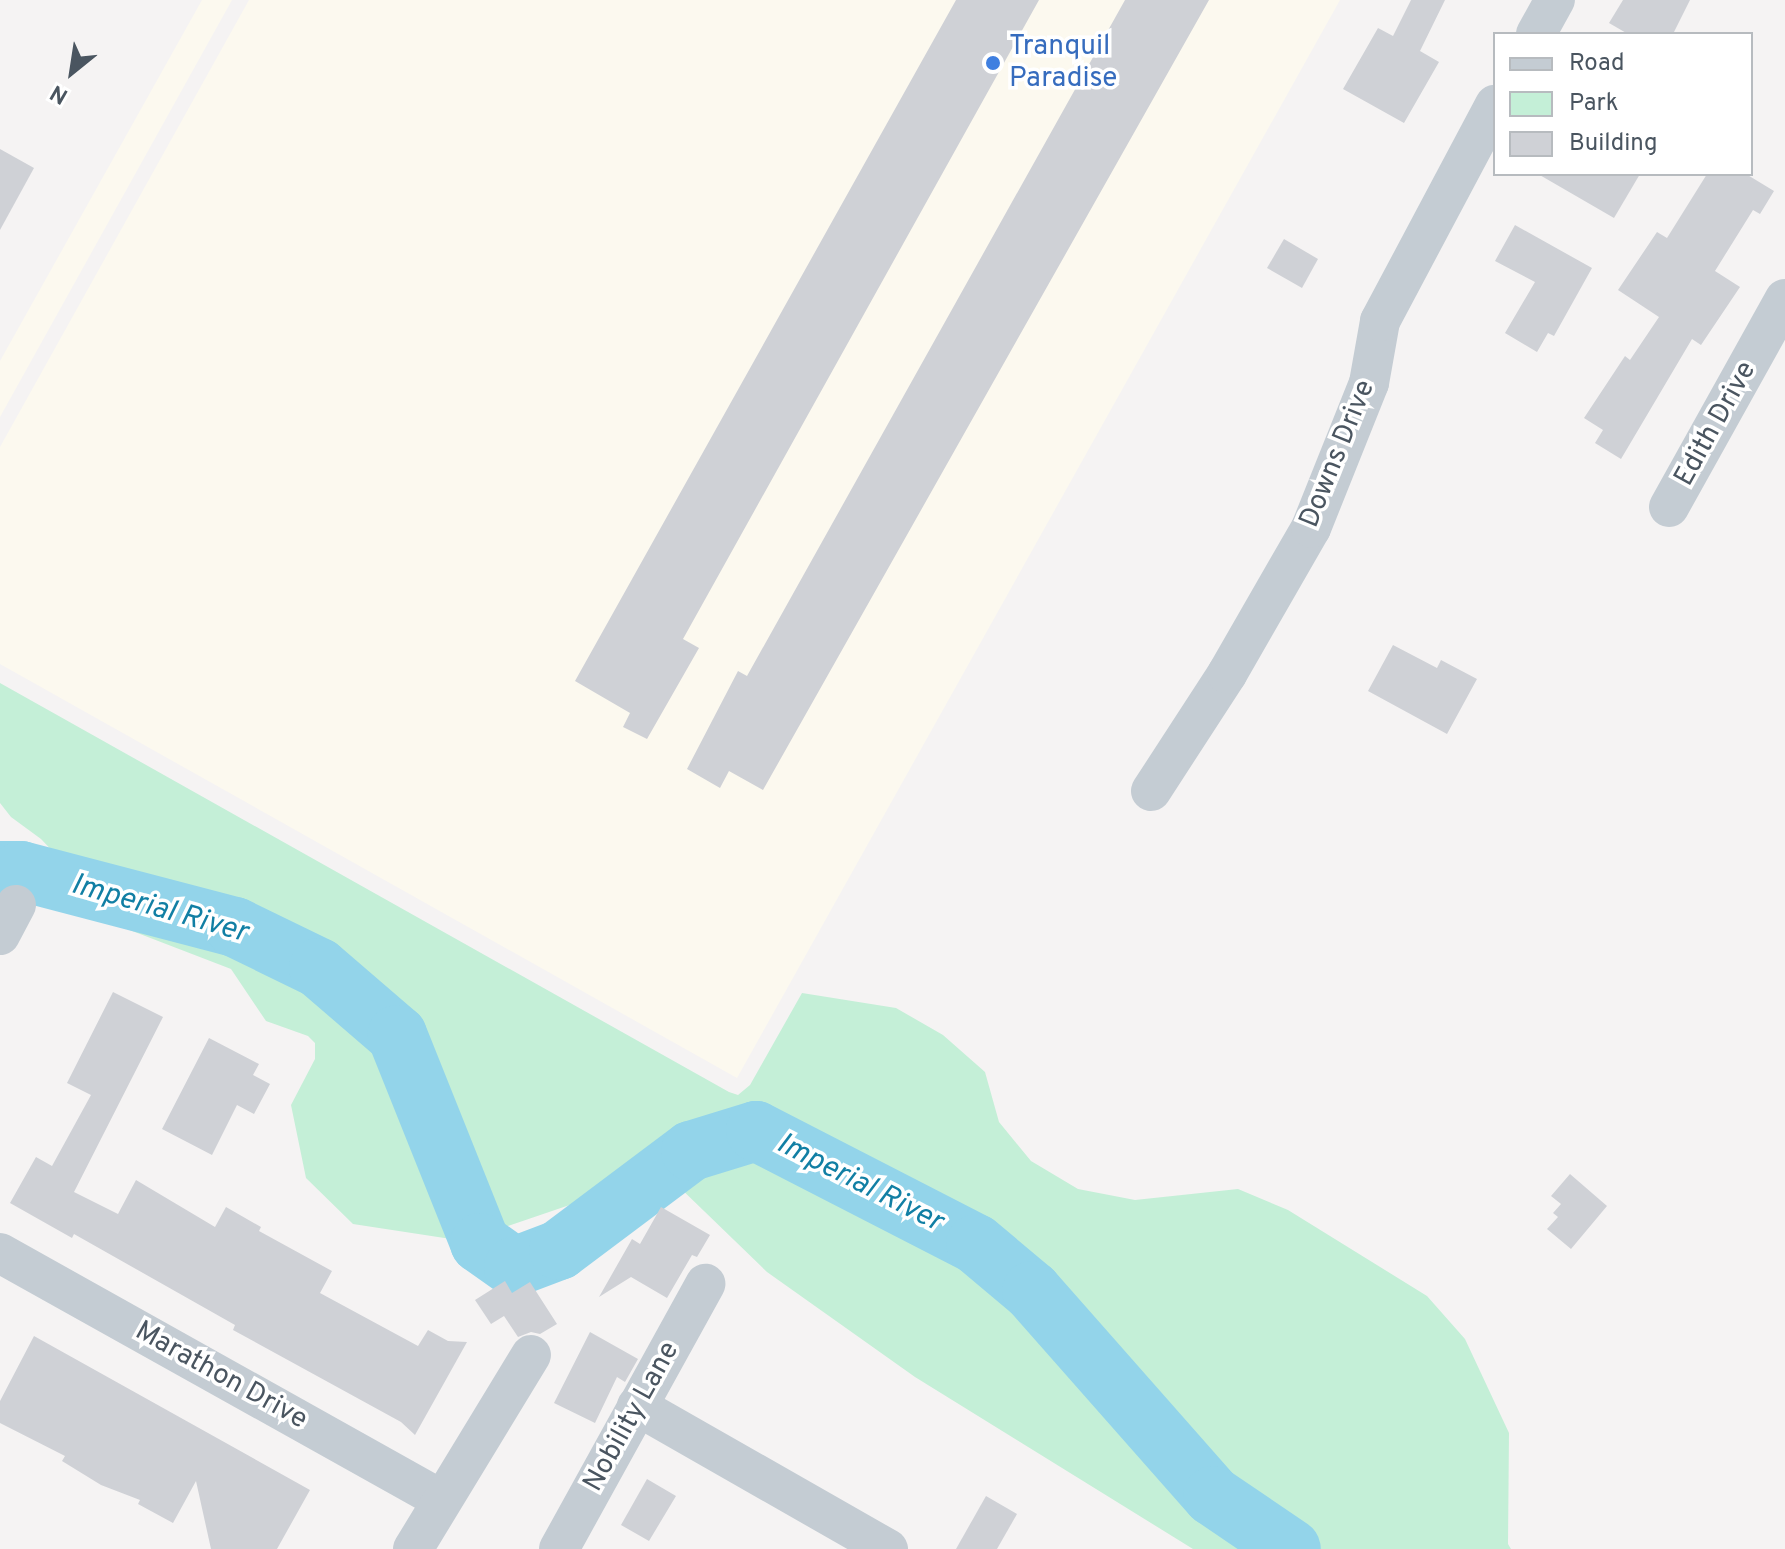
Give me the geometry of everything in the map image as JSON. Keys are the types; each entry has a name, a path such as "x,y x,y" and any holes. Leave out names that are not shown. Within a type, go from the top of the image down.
{"street":[{"path":"1537,32 1555,0"},
{"name":"Downs Drive","path":"1151,791 1227,674 1311,528 1369,383 1380,321 1493,109"},
{"name":"Edith Drive","path":"1669,507 1785,299"},
{"name":"Marathon Drive","path":"0,1253 442,1500"},
{"name":"Nobility Lane","path":"559,1549 705,1284"},
{"path":"413,1549 531,1355"},
{"path":"637,1406 888,1549"}],"shaded area":[{"path":"202,0 232,0 0,417 0,361"},
{"path":"249,0 1340,0 737,1078 0,664 0,447"}],"green space":[{"path":"0,683 729,1092 738,1095 750,1085 802,993 896,1008 943,1035 985,1072 999,1122 1031,1161 1078,1189 1135,1200 1238,1189 1288,1210 1427,1296 1465,1339 1509,1433 1508,1544 1511,1549 1193,1549 915,1377 767,1272 674,1182 596,1196 464,1241 353,1224 306,1178 291,1105 315,1059 315,1043 308,1036 266,1021 231,969 127,929 41,839 11,817 0,803"}],"building":[{"path":"956,0 1039,0 683,639 699,648 647,739 623,727 630,713 575,681"},
{"path":"1125,0 1209,0 763,790 729,771 720,788 687,769 738,671 747,676"},
{"path":"1411,0 1445,0 1420,51 1439,62 1404,123 1343,89 1378,28 1393,36"},
{"path":"1623,0 1690,0 1674,32 1625,32 1609,23"},
{"path":"0,149 34,168 0,230"},
{"path":"1541,176 1639,176 1614,218"},
{"path":"1706,176 1749,176 1774,191 1760,214 1753,210 1715,271 1740,287 1701,345 1692,339 1621,459 1595,443 1603,430 1584,418 1625,356 1630,360 1659,317 1618,290 1657,232 1667,238"},
{"path":"1515,225 1592,268 1554,336 1548,333 1537,352 1505,333 1535,282 1495,261"},
{"path":"1284,239 1318,259 1302,288 1267,268"},
{"path":"1393,645 1437,668 1441,660 1477,679 1447,734 1368,691"},
{"path":"113,992 163,1017 74,1192 118,1214 136,1180 215,1227 226,1207 261,1227 259,1231 332,1271 320,1293 418,1346 428,1330 448,1341 467,1342 415,1435 401,1422 233,1330 235,1325 74,1234 72,1238 10,1203 36,1157 52,1166 91,1095 67,1083"},
{"path":"209,1038 259,1064 253,1075 270,1084 254,1114 237,1105 212,1155 162,1129"},
{"path":"1570,1174 1607,1206 1571,1249 1547,1229 1558,1217 1553,1213 1561,1204 1551,1196"},
{"path":"661,1207 710,1235 697,1257 692,1255 667,1298 631,1277 599,1297 632,1239 640,1244"},
{"path":"505,1281 512,1293 530,1282 557,1324 540,1334 531,1332 518,1337 504,1316 491,1324 475,1300"},
{"path":"590,1332 638,1359 625,1382 617,1377 595,1423 554,1403"},
{"path":"34,1336 310,1490 277,1549 211,1549 196,1481 173,1523 138,1504 140,1500 101,1485 62,1461 65,1456 0,1423 0,1401"},
{"path":"647,1479 676,1496 649,1541 621,1525"},
{"path":"986,1496 1017,1514 997,1549 956,1549"}],"waterway":[{"name":"Imperial River","path":"0,871 21,871 235,927 319,968 397,1035 480,1243 514,1267 559,1250 691,1151 756,1131 976,1244 1032,1291 1213,1496 1291,1549"}],"place":[{"name":"Tranquil Paradise","path":"993,63"}]}
